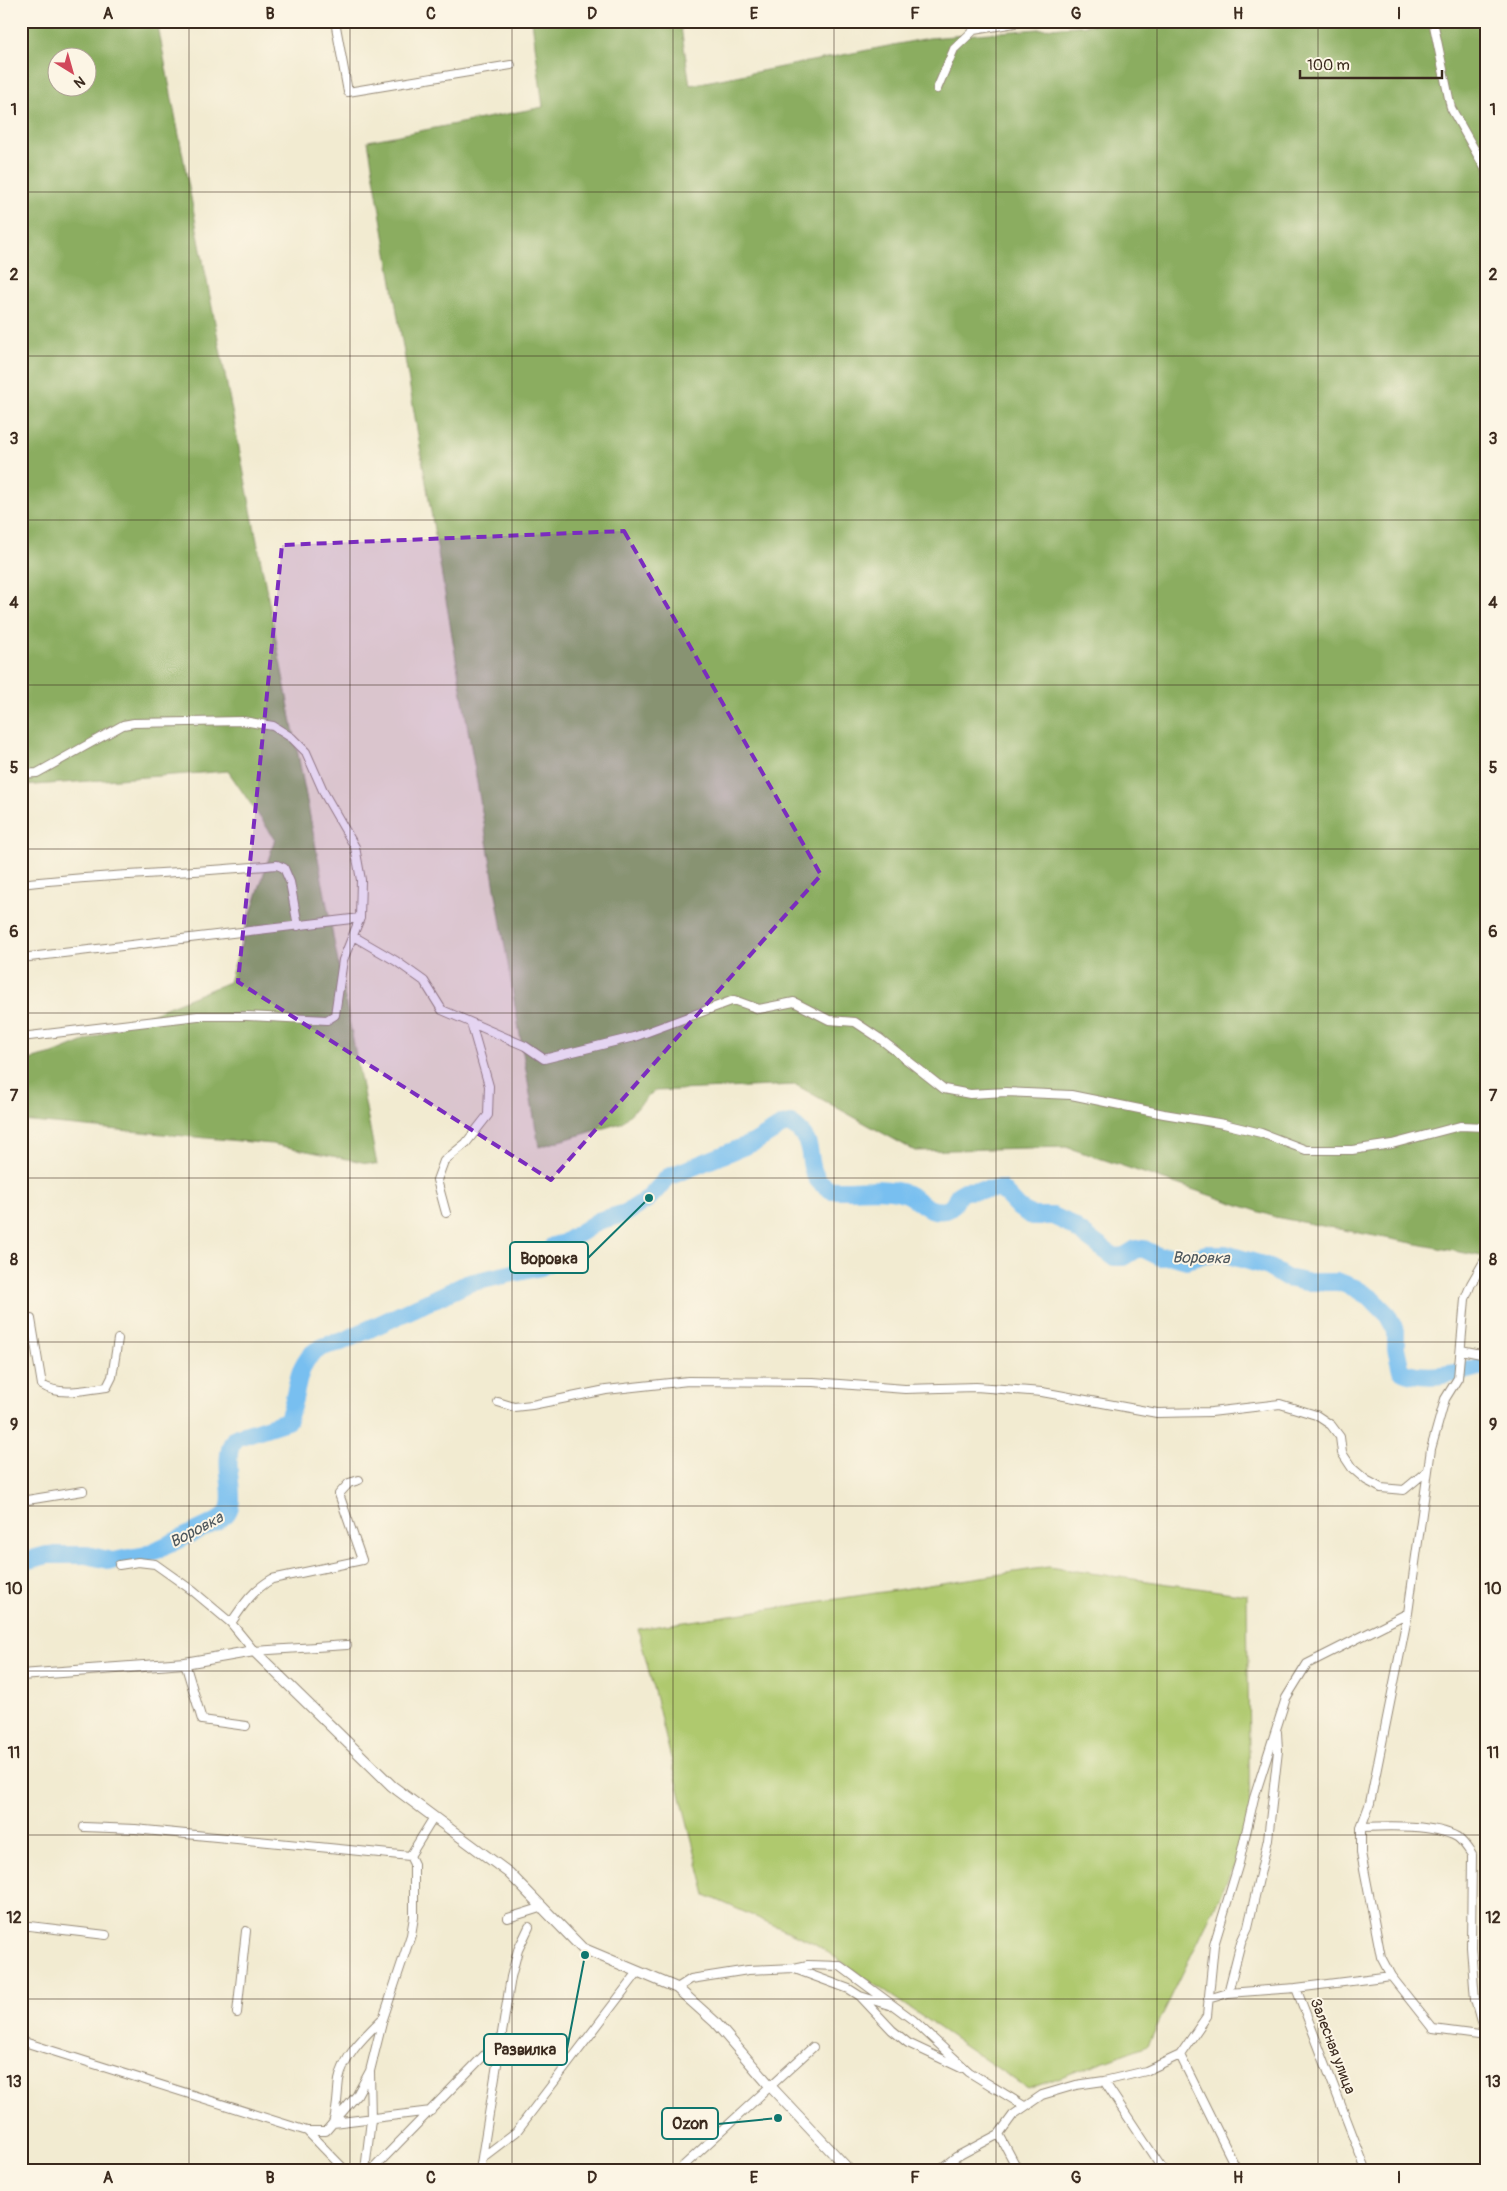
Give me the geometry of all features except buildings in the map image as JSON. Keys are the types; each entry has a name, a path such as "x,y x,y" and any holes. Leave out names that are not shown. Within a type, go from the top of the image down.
{"street":[{"path":"335,21 348,92 511,65"},
{"path":"937,89 954,49 974,30 1026,21"},
{"path":"1433,21 1451,108 1486,170"},
{"path":"21,774 37,773 59,763 123,725 134,722 243,721 273,726 292,738 306,752 325,795 355,847 361,880 360,918 343,960 335,1015 327,1020 198,1016 21,1037"},
{"path":"21,884 84,877 221,870 277,865 284,868 290,882 298,926"},
{"path":"21,958 360,918"},
{"path":"352,936 396,961 424,981 442,1010 525,1046 544,1059 634,1037 734,1000 760,1009 794,1002 828,1020 855,1022 879,1038 944,1089 970,1094 1006,1092 1071,1095 1224,1124 1261,1133 1306,1150 1352,1150 1392,1144 1460,1126 1486,1127"},
{"path":"446,1213 438,1180 444,1161 466,1142 488,1115 489,1086 478,1042 470,1023"},
{"path":"1361,1827 1398,1826 1439,1832 1457,1838 1472,1855 1471,1947 1474,2000 1486,2036 1433,2029 1391,1976 1381,1957 1361,1853 1361,1827 1370,1804 1408,1613 1430,1449 1445,1400 1458,1378 1465,1299 1486,1258"},
{"path":"21,1319 31,1319 42,1385 49,1390 60,1392 107,1387 112,1377 118,1339"},
{"path":"1461,1350 1486,1355"},
{"path":"498,1402 514,1407 606,1390 697,1381 813,1382 905,1388 976,1387 1042,1392 1157,1412 1211,1412 1280,1404 1316,1415 1331,1425 1340,1437 1342,1453 1352,1468 1366,1480 1382,1488 1404,1490 1428,1471"},
{"path":"231,1623 259,1586 272,1579 362,1560 339,1494 349,1484 359,1480"},
{"path":"21,1501 83,1491"},
{"path":"120,1564 138,1562 155,1564 193,1591 231,1623 254,1651 392,1786 509,1873 582,1948 677,1988 715,2022 771,2087 849,2170"},
{"path":"939,2170 956,2157 999,2134 1013,2115 1024,2106 1055,2090 1146,2071 1180,2055 1207,2016 1214,1945 1239,1863 1254,1798 1286,1698 1307,1664 1408,1613"},
{"path":"21,1675 185,1663 254,1651 347,1645"},
{"path":"185,1663 202,1720 246,1726"},
{"path":"1228,1994 1241,1942 1248,1927 1268,1839 1278,1751 1276,1728"},
{"path":"410,1856 434,1817"},
{"path":"84,1827 135,1829 410,1856"},
{"path":"21,2041 307,2131 326,2130 357,2095 370,2071 383,2019 412,1934 414,1917 414,1864 410,1856"},
{"path":"508,1918 543,1907"},
{"path":"21,1925 106,1935"},
{"path":"480,2170 511,1977 518,1950 529,1927"},
{"path":"236,2013 246,1931"},
{"path":"677,1988 691,1979 748,1970 794,1968 808,1965 840,1966 933,2038 969,2072"},
{"path":"794,1968 830,1980 860,1996 894,2006"},
{"path":"483,2157 516,2132 638,1972"},
{"path":"1296,1988 1391,1976"},
{"name":"Залесная улица","path":"1208,1999 1228,1994 1296,1988 1366,2170"},
{"path":"860,1996 892,2030 908,2043 969,2072 1024,2106"},
{"path":"333,2123 338,2108 339,2081 342,2068 362,2040 383,2019"},
{"path":"372,2170 502,2036"},
{"path":"679,2170 813,2047"},
{"path":"1180,2055 1238,2170"},
{"path":"365,2170 371,2120 370,2071"},
{"path":"1104,2081 1163,2170"},
{"path":"333,2123 371,2120 431,2111"},
{"path":"307,2131 345,2170"},
{"path":"999,2134 1018,2170"}],"highlighted area":[{"path":"624,531 821,875 551,1180 238,982 282,545"}],"green space":[{"path":"21,21 157,21 377,1165 272,1144 21,1121 21,1062 53,1054 229,982 275,839 228,771 21,786"},
{"path":"532,21 680,21 690,85 929,38 1135,21 1486,21 1486,1257 1275,1217 1066,1147 915,1151 796,1085 654,1091 621,1123 539,1147 368,141 543,107"},
{"path":"1048,1567 1247,1595 1250,1833 1148,2045 1028,2089 814,1943 706,1895 638,1629"}],"waterway":[{"name":"Воровка","path":"21,1562 47,1555 87,1555 112,1561 146,1555 218,1521 226,1514 230,1506 229,1457 235,1438 287,1421 301,1371 313,1353 469,1283 541,1267 548,1263 553,1246 564,1243 598,1221 626,1213 649,1198 668,1177 755,1142 781,1126 791,1124 805,1138 814,1173 818,1180 831,1190 877,1189 895,1191 909,1195 927,1207 939,1211 951,1208 958,1195 965,1191 1001,1189 1019,1208 1032,1216 1053,1216 1068,1223 1114,1257 1123,1257 1136,1249 1144,1249 1160,1257 1173,1256 1187,1260 1206,1254 1225,1254 1266,1266 1286,1278 1306,1282 1339,1282 1355,1288 1371,1298 1387,1314 1396,1331 1396,1348 1401,1370 1411,1374 1443,1375 1486,1365"}],"place":[{"name":"Воровка","path":"649,1198"},
{"name":"Развилка","path":"585,1955"},
{"name":"Ozon","path":"778,2118"}]}
